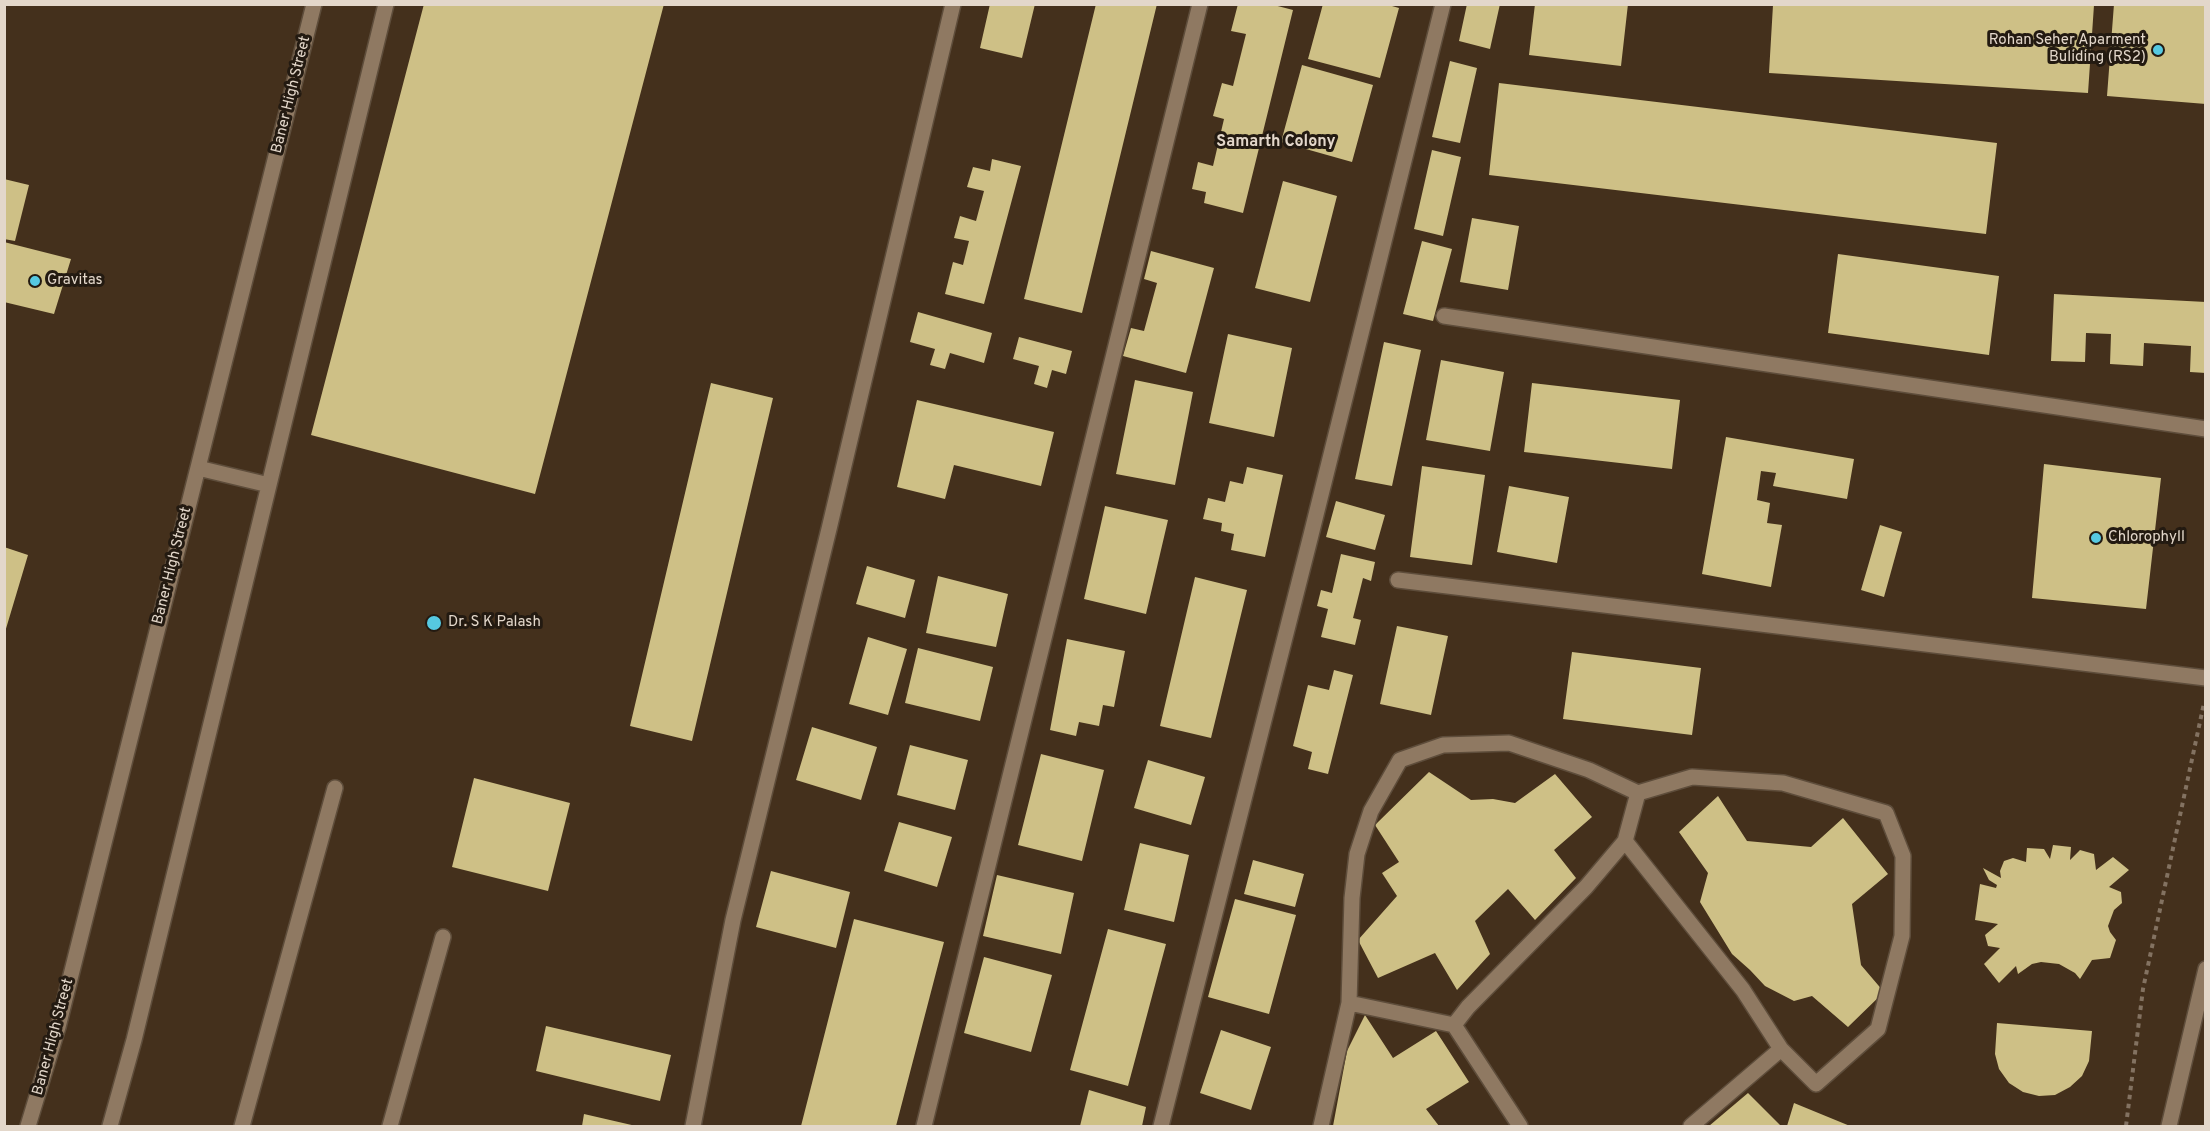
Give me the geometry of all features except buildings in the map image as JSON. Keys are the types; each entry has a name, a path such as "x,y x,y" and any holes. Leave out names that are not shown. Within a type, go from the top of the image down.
{"street":[{"name":"Baner High Street","path":"28,1126 58,1027 314,4"},
{"path":"110,1126 134,1040 386,4"},
{"path":"693,1126 733,920 954,4"},
{"path":"924,1126 1200,4"},
{"path":"1161,1126 1443,4"},
{"path":"1444,316 2205,429"},
{"path":"198,468 269,485"},
{"path":"1398,580 2205,678"},
{"path":"1321,1126 1349,1003 1352,898 1357,854 1371,811 1400,759 1443,745 1509,743 1589,770 1638,794 1692,777 1783,783 1886,813 1903,856 1902,936 1878,1029 1816,1084 1781,1048 1743,990 1625,841"},
{"path":"242,1126 335,788"},
{"path":"1454,1025 1468,1006 1586,887 1625,841 1638,794"},
{"path":"390,1126 443,937"},
{"path":"2169,1126 2203,994 2205,969"},
{"path":"1349,1003 1454,1025 1520,1126"},
{"path":"1691,1126 1781,1048"}],"path":[{"path":"2126,1126 2143,989 2205,693"}],"place":[{"name":"Rohan Seher Aparment Buliding (RS2)","path":"2158,50"},
{"name":"Gravitas","path":"35,281"},
{"name":"Chlorophyll","path":"2096,538"},
{"name":"Dr. S K Palash","path":"434,623"}],"district":[{"name":"Samarth Colony","path":"1276,143"}]}
